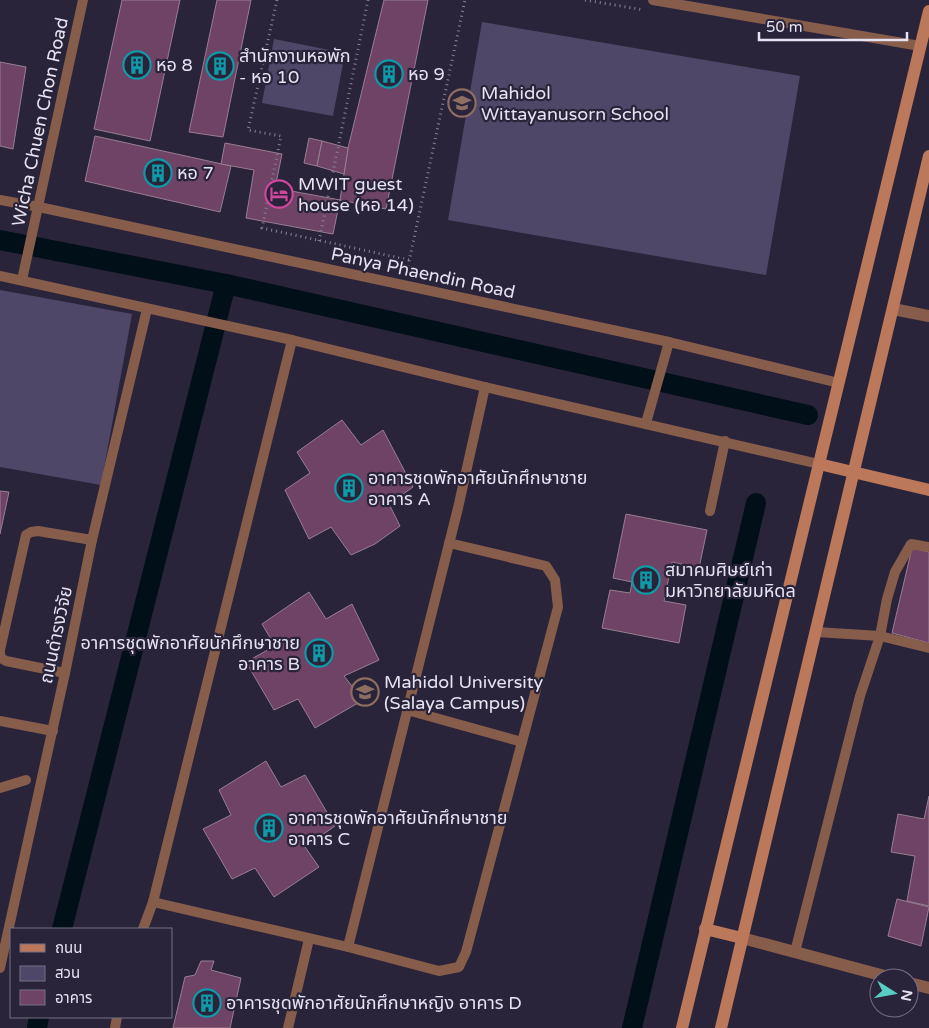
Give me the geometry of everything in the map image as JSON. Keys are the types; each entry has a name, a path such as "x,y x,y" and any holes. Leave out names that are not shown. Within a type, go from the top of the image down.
{"main road":[{"path":"682,1028 929,11"},
{"path":"721,1028 928,161"},
{"path":"819,464 929,490"},
{"path":"705,929 742,938"}],"street":[{"path":"893,309 929,316"},
{"path":"742,938 869,972"}],"lane":[{"name":"Wicha Chuen Chon Road","path":"22,280 83,0"},
{"path":"653,0 673,1 920,46"},
{"name":"Panya Phaendin Road","path":"0,200 669,342 839,383"},
{"path":"0,276 292,340 485,387 819,464"},
{"name":"ถนนดำรงวิจัย","path":"0,968 53,731 92,540 147,309"},
{"path":"143,928 153,902 292,340"},
{"path":"646,423 669,342"},
{"path":"348,947 449,543 485,387"},
{"path":"710,511 725,441"},
{"path":"65,673 6,661 1,658 0,652 26,535 38,531 92,540"},
{"path":"153,902 348,947 439,971 459,967 466,952 558,607 555,580 546,566 449,543"},
{"path":"795,952 860,696 880,636 887,599 895,572 911,544 929,547"},
{"path":"816,632 880,636 929,648"},
{"path":"407,710 522,742"},
{"path":"0,721 53,731"},
{"path":"0,788 26,780"},
{"path":"288,1028 309,939"}],"path":[{"path":"277,0 248,130 281,136 262,228 409,260"},
{"path":"319,241 368,0"},
{"path":"404,286 465,0"}],"green space":[{"path":"482,22 800,76 766,275 448,220"},
{"path":"274,39 345,53 333,116 262,103"},
{"path":"0,290 132,314 101,485 0,467"}],"building":[{"name":"หอ 8","path":"122,0 180,0 150,141 94,129"},
{"name":"สำนักงานหอพัก - หอ 10","path":"217,0 251,0 223,137 189,132"},
{"name":"หอ 9","path":"384,0 428,0 386,209 340,200 348,148"},
{"path":"0,62 26,67 13,149 0,146"},
{"name":"หอ 7","path":"95,136 231,166 220,212 85,181"},
{"path":"309,138 322,141 317,166 304,163"},
{"path":"322,141 348,148 344,174 317,166"},
{"name":"MWIT guest house (หอ 14)","path":"225,143 282,154 275,188 340,200 333,234 246,218 254,170 221,164"},
{"name":"อาคารชุดพักอาศัยนักศึกษาชาย อาคาร A","path":"342,420 361,445 383,430 413,487 389,504 400,526 375,544 351,555 331,527 309,539 285,490 310,473 297,452"},
{"path":"0,491 9,492 0,534"},
{"name":"สมาคมศิษย์เก่า มหาวิทยาลัยมหิดล","path":"626,514 707,530 699,568 672,562 664,601 686,605 679,643 602,628 610,590 630,593 632,582 613,578"},
{"path":"912,548 929,552 929,643 892,633"},
{"name":"อาคารชุดพักอาศัยนักศึกษาชาย อาคาร B","path":"309,592 326,619 352,604 379,660 344,676 363,700 315,728 298,699 274,710 246,662 275,646 262,624"},
{"name":"อาคารชุดพักอาศัยนักศึกษาชาย อาคาร C","path":"266,761 281,787 305,775 335,826 305,847 319,867 274,897 255,868 232,879 203,829 231,815 219,790"},
{"path":"929,796 929,906 907,901 915,856 891,852 898,814 924,819"},
{"path":"897,899 929,907 921,946 888,936"},
{"name":"อาคารชุดพักอาศัยนักศึกษาหญิง อาคาร D","path":"201,961 214,961 211,970 241,978 230,1028 173,1028 185,977 195,975"}],"waterway":[{"path":"0,240 226,284 808,415"},
{"path":"62,928 226,284"},
{"path":"632,1028 756,503"},
{"path":"37,1028 39,1018"}],"place":[{"name":"หอ 8","path":"137,65"},
{"name":"สำนักงานหอพัก - หอ 10","path":"220,66"},
{"name":"หอ 9","path":"389,74"},
{"name":"Mahidol Wittayanusorn School","path":"462,103"},
{"name":"หอ 7","path":"158,173"},
{"name":"MWIT guest house (หอ 14)","path":"279,194"},
{"name":"อาคารชุดพักอาศัยนักศึกษาชาย อาคาร A","path":"349,488"},
{"name":"สมาคมศิษย์เก่า มหาวิทยาลัยมหิดล","path":"646,580"},
{"name":"อาคารชุดพักอาศัยนักศึกษาชาย อาคาร B","path":"319,653"},
{"name":"Mahidol University (Salaya Campus)","path":"365,692"},
{"name":"อาคารชุดพักอาศัยนักศึกษาชาย อาคาร C","path":"269,828"},
{"name":"อาคารชุดพักอาศัยนักศึกษาหญิง อาคาร D","path":"207,1003"}]}
